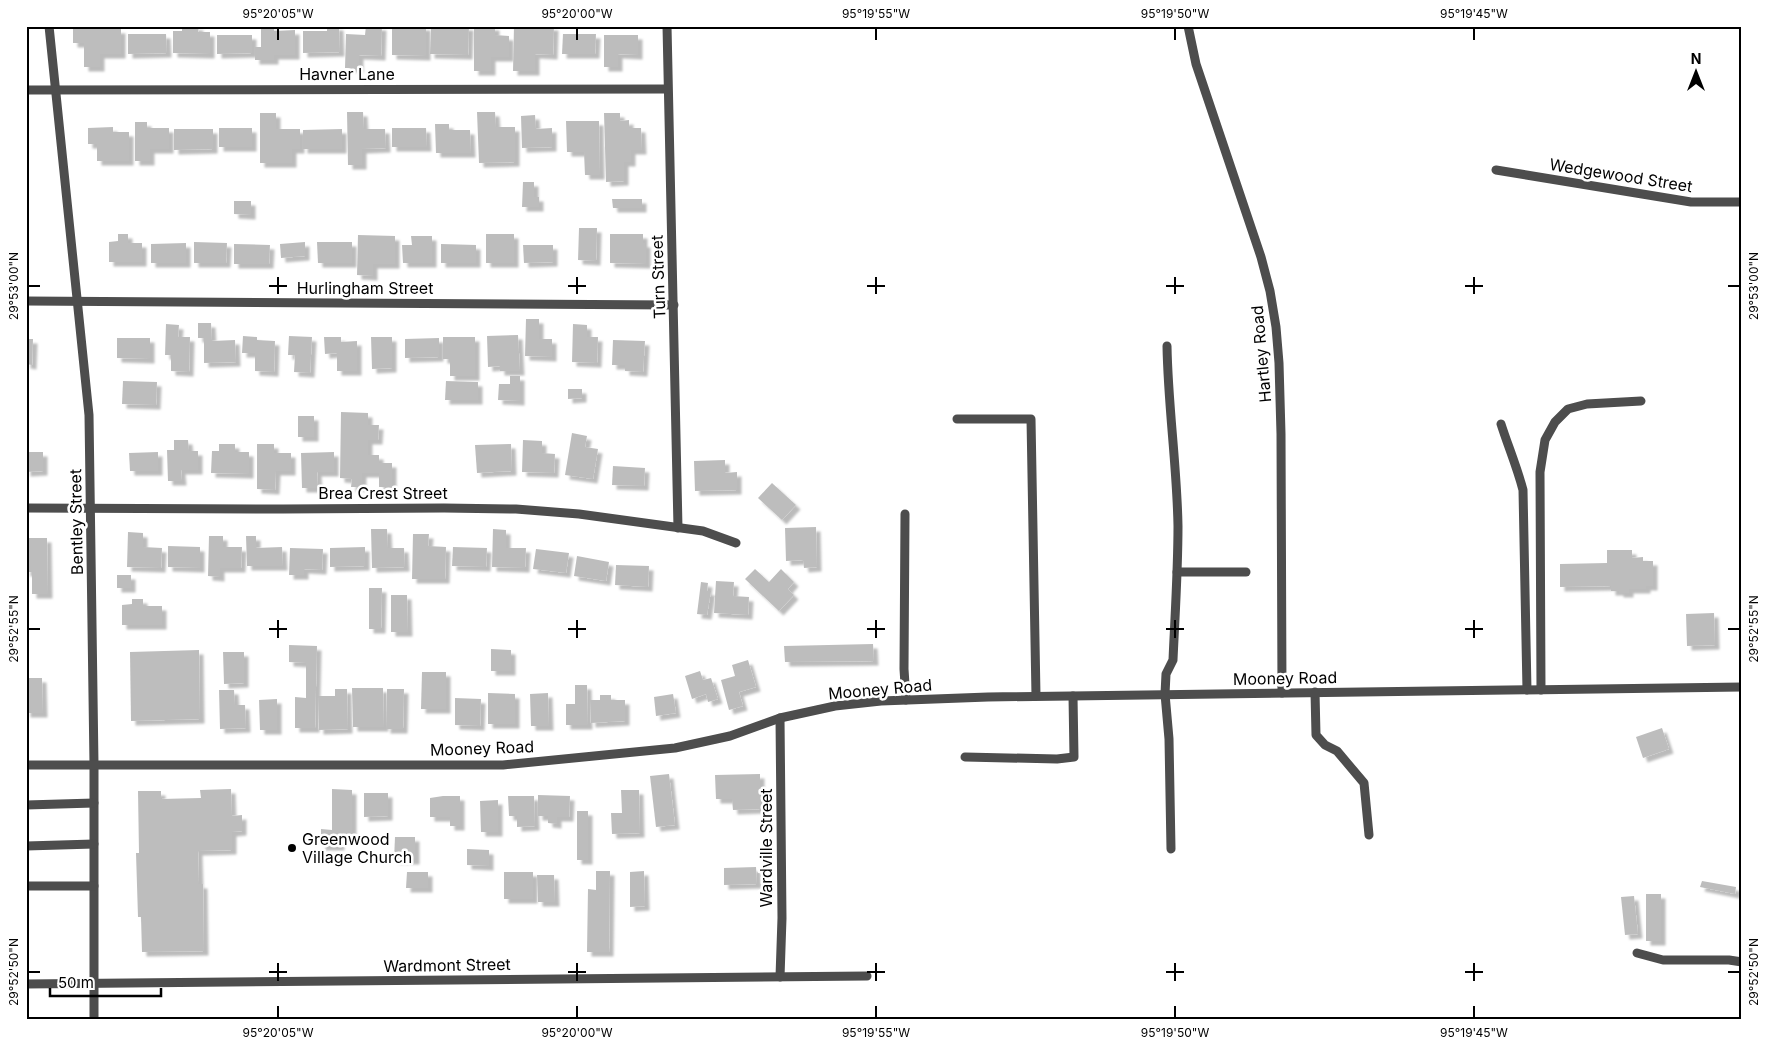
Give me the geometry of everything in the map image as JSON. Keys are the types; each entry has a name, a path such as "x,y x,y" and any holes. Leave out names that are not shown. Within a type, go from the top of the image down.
{"street":[{"name":"Bentley Street","path":"48,26 89,415 94,764 94,1020"},
{"name":"Turn Street","path":"667,26 678,528"},
{"name":"Hartley Road","path":"1188,26 1196,64 1261,257 1270,291 1276,326 1281,434 1282,693"},
{"name":"Havner Lane","path":"26,90 668,89"},
{"name":"Wedgewood Street","path":"1496,170 1691,202 1742,202"},
{"name":"Hurlingham Street","path":"26,301 674,305"},
{"path":"1167,346 1167,379 1177,507 1177,572 1173,660 1166,674 1165,694 1171,849"},
{"path":"1540,690 1540,472 1545,440 1555,422 1568,409 1587,404 1642,401"},
{"path":"956,419 1031,419 1036,696"},
{"path":"1501,424 1517,465 1523,490 1527,690"},
{"name":"Brea Crest Street","path":"26,508 516,509 579,514 703,531 736,543"},
{"path":"905,514 904,669 906,700"},
{"path":"1177,572 1246,572"},
{"name":"Mooney Road","path":"26,765 503,766 675,748 730,736 780,718 835,706 906,700 1036,696 1742,687"},
{"path":"1315,692 1316,735 1325,745 1337,751 1364,783 1369,835"},
{"path":"965,757 1057,759 1074,757 1073,696"},
{"name":"Wardville Street","path":"780,718 782,918 780,977"},
{"path":"26,805 94,803"},
{"path":"26,846 94,844"},
{"path":"26,886 94,886"},
{"path":"1637,954 1662,960 1729,960 1742,962"},
{"name":"Wardmont Street","path":"26,984 867,976"}],"building":[{"path":"182,26 199,26 198,32 210,32 210,54 173,53 173,31 182,31"},
{"path":"261,26 274,26 274,31 295,30 295,55 274,55 274,60 255,60 255,47 261,47"},
{"path":"327,26 339,26 340,52 303,53 303,31 327,31"},
{"path":"366,26 382,26 381,56 359,55 359,68 345,68 346,34 365,35"},
{"path":"392,26 426,26 426,56 392,55"},
{"path":"431,26 469,26 468,55 430,54"},
{"path":"474,26 495,26 495,35 509,36 509,57 491,57 491,71 474,71"},
{"path":"514,26 554,26 553,55 535,54 535,71 513,71"},
{"path":"73,29 121,29 121,54 100,54 100,67 84,67 84,43 73,43"},
{"path":"128,34 166,34 167,53 128,54"},
{"path":"563,34 596,34 595,54 562,54"},
{"path":"217,35 252,35 252,53 217,54"},
{"path":"604,35 638,35 638,55 618,54 618,67 604,67"},
{"path":"347,112 363,112 364,129 385,129 386,148 362,149 362,165 348,165"},
{"path":"477,112 495,112 496,127 515,127 515,162 479,163"},
{"path":"260,113 276,113 276,129 300,129 300,149 292,149 292,163 260,163"},
{"path":"604,113 620,113 620,121 629,120 629,128 641,128 642,150 631,150 631,162 624,162 624,181 606,182"},
{"path":"535,115 536,129 552,128 552,147 522,148 521,116"},
{"path":"566,121 599,121 600,175 585,175 584,152 567,152"},
{"path":"135,122 147,122 147,128 169,128 169,149 150,149 150,161 135,161"},
{"path":"435,124 449,124 449,130 470,130 471,153 436,153"},
{"path":"113,127 113,132 129,132 129,161 97,161 97,144 88,144 88,128"},
{"path":"219,128 252,128 252,147 219,147"},
{"path":"392,128 426,128 427,147 392,147"},
{"path":"174,129 213,129 213,149 174,150"},
{"path":"342,129 342,149 303,149 303,130"},
{"path":"523,182 534,182 534,197 539,197 539,207 522,207"},
{"path":"612,199 642,199 642,208 613,208"},
{"path":"234,201 251,201 251,215 234,214"},
{"path":"579,228 597,228 596,261 578,260"},
{"path":"118,234 128,234 128,243 142,243 142,262 109,262 109,242 118,241"},
{"path":"486,234 514,234 514,263 486,263"},
{"path":"610,234 643,234 643,243 646,243 646,264 610,263"},
{"path":"358,235 395,236 395,264 373,264 373,276 357,275"},
{"path":"411,236 432,236 432,263 403,263 402,245 412,245"},
{"path":"194,242 227,243 226,263 194,263"},
{"path":"305,242 305,256 281,258 280,244"},
{"path":"317,242 352,242 352,263 318,263"},
{"path":"186,243 186,263 151,263 151,244"},
{"path":"234,244 270,245 269,264 234,264"},
{"path":"441,244 476,245 476,263 441,263"},
{"path":"523,245 553,245 553,262 524,263"},
{"path":"526,319 539,319 539,339 552,339 552,357 525,356"},
{"path":"198,323 211,323 212,341 235,340 236,362 204,363 204,338 198,338"},
{"path":"166,324 179,325 178,337 190,337 189,372 171,371 171,355 165,355"},
{"path":"573,324 587,325 587,337 598,337 597,363 572,362"},
{"path":"518,335 520,371 500,371 500,366 488,367 487,336"},
{"path":"243,336 257,337 257,340 275,341 274,372 255,371 255,353 242,353"},
{"path":"289,336 312,337 310,373 294,372 295,355 288,355"},
{"path":"324,337 341,337 341,342 357,341 357,371 337,371 337,353 325,354"},
{"path":"371,337 392,337 392,368 372,369"},
{"path":"443,337 475,337 475,376 450,376 450,359 443,359"},
{"path":"117,338 150,338 150,359 117,358"},
{"path":"439,338 439,357 405,358 405,339"},
{"path":"26,339 33,339 32,365 26,364"},
{"path":"613,340 645,341 643,372 625,371 625,365 612,365"},
{"path":"510,376 520,376 520,401 498,400 499,384 510,384"},
{"path":"123,381 157,382 156,405 122,404"},
{"path":"446,381 478,382 478,400 445,400"},
{"path":"568,389 582,389 582,398 568,399"},
{"path":"341,412 368,413 368,425 379,425 378,440 368,440 368,455 379,455 379,463 392,463 392,487 379,487 379,473 362,473 362,487 351,487 352,479 340,478"},
{"path":"298,416 314,416 314,437 298,437"},
{"path":"572,433 587,436 585,447 598,449 593,479 565,475"},
{"path":"174,440 188,440 189,451 198,451 198,470 181,470 182,481 168,481 167,450 174,450"},
{"path":"523,440 542,441 542,453 555,454 554,473 522,472"},
{"path":"219,444 235,444 235,452 249,452 249,474 211,473 212,451 219,451"},
{"path":"257,444 274,444 274,453 291,453 291,471 276,471 275,490 257,489"},
{"path":"511,444 512,471 477,473 475,445"},
{"path":"26,452 43,452 43,471 26,472"},
{"path":"158,452 158,471 130,471 129,453"},
{"path":"334,452 334,472 317,472 318,488 302,488 301,453"},
{"path":"725,460 725,473 737,472 737,490 695,491 694,461"},
{"path":"613,466 645,468 644,486 612,485"},
{"path":"772,483 796,505 782,520 758,498"},
{"path":"816,527 817,567 804,568 803,560 786,561 785,528"},
{"path":"371,529 387,529 388,548 404,548 405,567 372,568"},
{"path":"493,529 506,530 506,548 526,548 525,568 492,567"},
{"path":"128,532 143,533 143,547 162,548 161,568 127,567"},
{"path":"413,534 429,534 428,546 446,547 445,579 412,579"},
{"path":"209,536 223,536 223,547 242,547 241,568 220,568 220,577 208,576"},
{"path":"246,536 256,536 256,548 282,547 283,566 247,566"},
{"path":"26,538 47,538 48,594 32,594 32,572 26,572"},
{"path":"168,546 200,547 200,568 168,567"},
{"path":"365,547 365,566 330,567 330,548"},
{"path":"453,547 487,548 486,567 452,566"},
{"path":"290,548 323,549 322,570 304,569 304,575 289,575"},
{"path":"536,549 569,553 566,573 533,569"},
{"path":"1607,550 1632,550 1632,558 1643,557 1643,561 1653,561 1653,586 1646,586 1646,589 1629,589 1629,593 1611,591 1611,586 1560,587 1560,564 1607,563"},
{"path":"577,556 609,562 606,581 574,576"},
{"path":"616,565 649,566 648,587 615,585"},
{"path":"755,569 769,582 781,569 794,582 788,589 794,595 779,611 745,579"},
{"path":"117,575 131,575 131,588 117,588"},
{"path":"716,581 734,582 733,596 749,597 748,615 714,613"},
{"path":"701,582 708,583 707,591 711,591 707,615 697,614"},
{"path":"369,588 382,588 381,629 369,629"},
{"path":"391,595 407,595 408,632 391,632"},
{"path":"132,599 143,599 143,606 162,606 162,625 122,625 122,605 132,604"},
{"path":"1714,613 1715,645 1687,646 1686,614"},
{"path":"873,644 874,661 785,662 784,646"},
{"path":"289,645 317,646 315,728 295,728 295,697 306,698 306,663 289,662"},
{"path":"491,649 511,650 511,671 491,671"},
{"path":"199,650 200,719 131,721 130,652"},
{"path":"223,652 244,652 244,683 224,684"},
{"path":"748,660 756,687 739,692 743,706 729,710 721,680 735,676 732,665"},
{"path":"700,671 703,680 711,678 718,699 708,702 706,694 692,699 685,676"},
{"path":"422,672 446,672 446,709 421,709"},
{"path":"26,678 42,678 43,713 26,713"},
{"path":"575,685 587,685 588,725 566,725 566,704 575,704"},
{"path":"352,688 383,688 384,727 353,727"},
{"path":"335,689 347,689 348,729 319,730 318,696 335,696"},
{"path":"387,689 404,689 403,729 386,729"},
{"path":"219,690 234,690 235,705 245,705 246,728 220,729"},
{"path":"488,693 515,694 515,724 488,724"},
{"path":"548,693 549,726 531,726 530,694"},
{"path":"673,694 676,713 656,716 654,697"},
{"path":"600,695 611,695 611,700 625,700 625,721 591,723 590,700 600,700"},
{"path":"455,698 481,699 480,726 455,725"},
{"path":"277,699 277,730 260,730 259,700"},
{"path":"1662,728 1669,749 1643,758 1636,737"},
{"path":"669,774 675,825 656,827 650,776"},
{"path":"760,774 760,809 733,810 732,799 716,799 715,775"},
{"path":"231,789 232,816 242,815 242,831 232,832 232,850 198,851 199,884 203,884 204,951 142,952 141,917 138,917 136,853 139,853 138,791 161,791 161,799 201,798 200,790"},
{"path":"332,789 352,790 352,836 340,836 340,846 321,846 321,829 332,830"},
{"path":"621,790 639,790 640,833 612,834 611,813 622,813"},
{"path":"364,793 388,793 388,816 364,817"},
{"path":"538,795 570,796 569,817 557,817 557,824 548,823 548,816 538,816"},
{"path":"460,796 460,826 450,826 450,817 430,817 430,798"},
{"path":"508,796 534,796 535,826 517,827 517,816 509,816"},
{"path":"498,800 498,832 481,832 480,801"},
{"path":"577,811 588,811 588,860 577,860"},
{"path":"395,837 415,837 415,860 394,860"},
{"path":"467,849 489,850 489,866 467,865"},
{"path":"756,867 757,884 724,885 724,868"},
{"path":"596,871 610,871 609,952 587,952 588,889 596,890"},
{"path":"644,871 645,906 630,907 630,872"},
{"path":"407,872 428,872 428,888 406,888"},
{"path":"504,872 533,872 533,899 504,899"},
{"path":"537,875 554,875 555,902 538,902"},
{"path":"1702,881 1736,887 1735,894 1700,887"},
{"path":"1646,894 1661,894 1661,941 1646,941"},
{"path":"1634,896 1638,934 1625,935 1621,897"}],"place":[{"name":"Greenwood Village Church","path":"292,848"}]}
